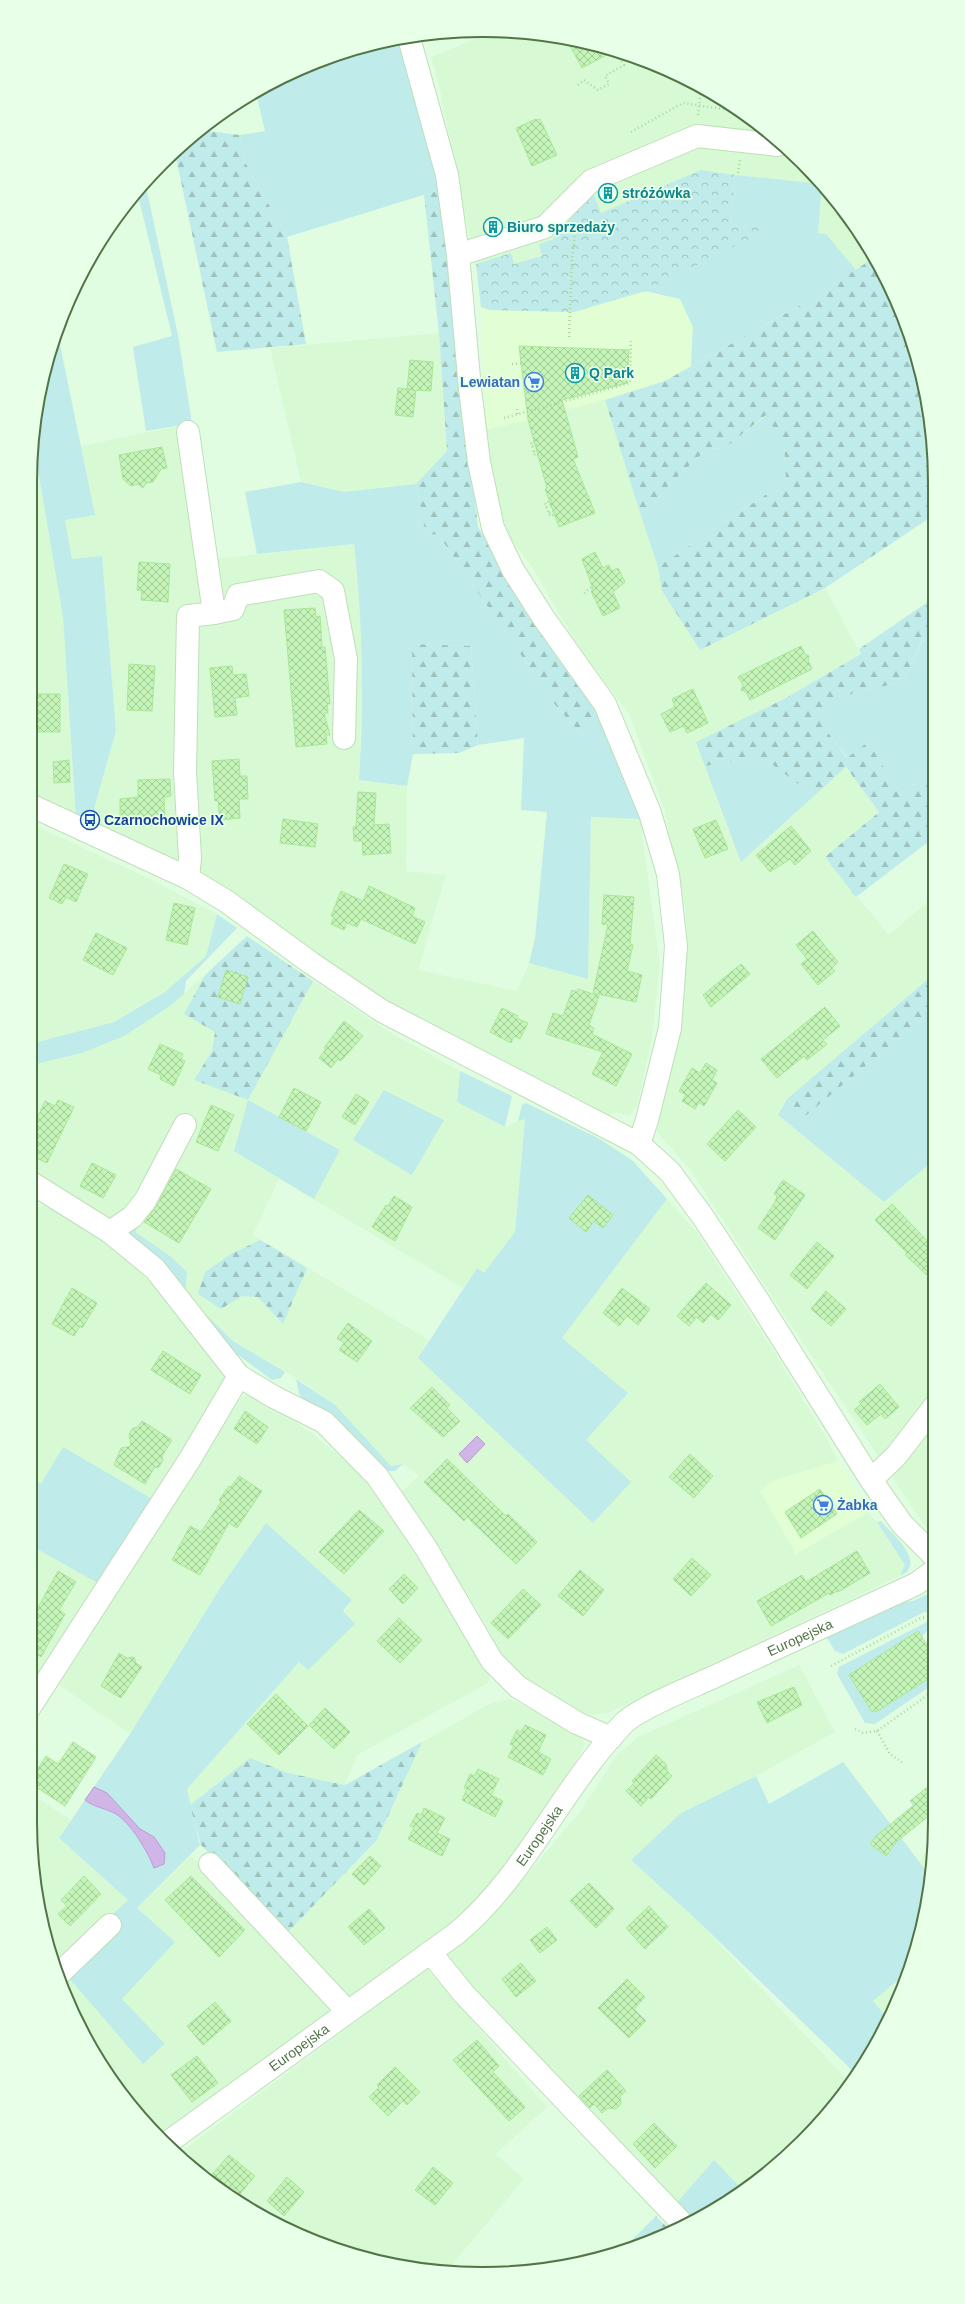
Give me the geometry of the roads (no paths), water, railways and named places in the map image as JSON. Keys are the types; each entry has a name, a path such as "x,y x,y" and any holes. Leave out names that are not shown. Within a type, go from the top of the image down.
{"street":[{"path":"411,43 447,175 458,255 470,389 479,462 493,528 513,570 543,617 605,704 650,814 668,874 676,946 670,1028 647,1120 639,1144"},
{"path":"458,255 545,227 591,181 697,136 772,144"},
{"path":"188,432 214,613"},
{"path":"188,878 190,858 185,772 188,616 233,609 238,595 319,581 333,591 346,659 344,738"},
{"path":"37,808 188,878 226,901 311,963 382,1011 639,1144 670,1172 703,1217 761,1305 871,1480 902,1524 928,1550"},
{"path":"110,1232 132,1217 145,1201 185,1125"},
{"path":"37,1193 110,1232 155,1269 239,1376 274,1397 324,1422 377,1476 426,1548 492,1662 518,1687 577,1723 611,1738"},
{"path":"37,1696 190,1460 239,1376"},
{"path":"871,1480 896,1456 928,1415"},
{"name":"Europejska","path":"171,2140 480,1914 499,1892 540,1837 588,1766 626,1722 652,1707 916,1584 928,1575"},
{"path":"210,1864 347,2011"},
{"path":"63,1970 110,1925"},
{"path":"430,1952 464,1994 680,2221"}],"place":[{"name":"stróżówka","path":"608,193"},
{"name":"Biuro sprzedaży","path":"493,227"},
{"name":"Q Park","path":"575,373"},
{"name":"Lewiatan","path":"534,382"},
{"name":"Czarnochowice IX","path":"90,820"},
{"name":"Żabka","path":"823,1505"}]}
